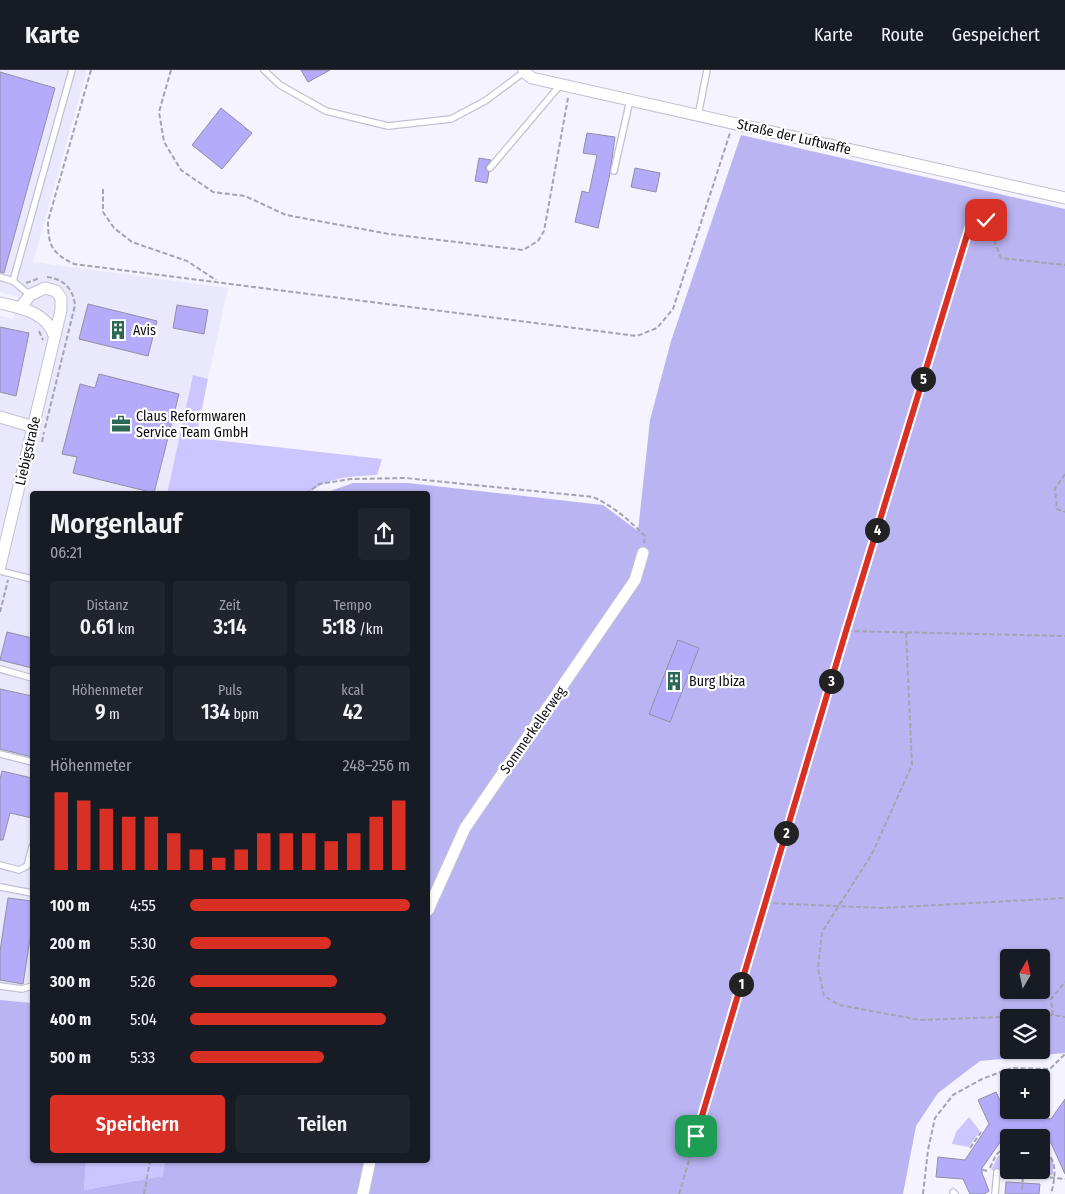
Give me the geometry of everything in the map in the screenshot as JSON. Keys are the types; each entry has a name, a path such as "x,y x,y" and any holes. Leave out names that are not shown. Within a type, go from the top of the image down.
{"street":[{"name":"Straße der Luftwaffe","path":"525,71 532,78 1065,198"},
{"name":"Liebigstraße","path":"0,566 62,306 60,295 56,291 45,288 30,295"},
{"path":"20,308 30,295"},
{"path":"0,303 20,308 47,321 54,335"},
{"path":"0,417 34,426"},
{"name":"Sommerkellerweg","path":"430,906 465,828 635,580 643,553"},
{"path":"363,1194 370,1163"}],"lane":[{"path":"13,281 72,70"},
{"path":"264,70 280,85 326,111 388,126 451,119 485,101 525,71"},
{"path":"698,116 707,70"},
{"path":"490,168 566,85"},
{"path":"614,171 630,100"},
{"path":"0,277 13,281 30,295"},
{"path":"0,571 30,578"},
{"path":"0,669 30,677"},
{"path":"0,754 30,762"},
{"path":"0,865 20,870 27,866 30,855"},
{"path":"0,887 30,893"},
{"path":"0,986 22,989 30,987"},
{"path":"995,1194 997,1172"}],"path":[{"path":"91,70 48,221 48,239 57,256 74,264 637,336 657,328 674,309 732,123"},
{"path":"171,70 160,112 164,142 181,170 213,192 246,196 286,216 389,234 523,250 538,241 544,231 566,85"},
{"path":"103,189 103,212 114,228 132,242 187,261 218,281"},
{"path":"679,1194 846,631 970,225 986,220 1001,258 1065,265"},
{"path":"33,313 32,323 43,341"},
{"path":"1065,474 1055,489 1057,509 1065,512"},
{"path":"310,491 319,484 327,482 351,479 406,478 593,498 608,504 645,536 643,553"},
{"path":"846,631 1065,636"},
{"path":"906,633 912,765 872,854 822,932 818,968 824,996 839,1005 920,1020 1053,1015 1065,1017"},
{"path":"766,903 882,908 1065,898"},
{"path":"1053,1015 1051,999 1065,982"},
{"path":"923,1194 928,1150 935,1118 953,1095 982,1079 1011,1068 1050,1069 1065,1054"},
{"path":"970,1148 981,1132"},
{"path":"989,1171 996,1155 1000,1151"},
{"path":"1050,1157 1054,1161 1055,1178 1052,1194"},
{"path":"144,1194 150,1163"},
{"path":"982,1170 1000,1172"},
{"path":"1050,1177 1065,1179"},
{"path":"1022,1192 1023,1179"}],"shaded area":[{"path":"0,70 87,70 33,262 228,288 208,379 193,375 168,491 30,491 30,1003 0,1000 0,316 13,319 18,297 0,292"},
{"path":"741,135 1065,209 1065,1053 1050,1054 1050,1009 1000,1009 1001,1059 980,1061 938,1093 916,1126 903,1194 0,1194 0,1000 30,1003 30,1163 86,1163 84,1190 163,1176 165,1163 430,1163 430,491 330,491 353,483 408,483 603,505 638,531 650,420 671,341"},
{"path":"193,375 208,379 196,438 382,459 377,475 341,478 323,484 312,491 168,491"},
{"path":"969,1117 980,1131 969,1147 952,1144 956,1132"},
{"path":"1000,1155 1000,1171 991,1170"},
{"path":"1050,1157 1053,1161 1053,1175 1050,1175"},
{"path":"86,1163 165,1163 164,1176 84,1190"}],"building":[{"path":"301,70 330,70 308,82"},
{"path":"0,72 55,88 4,273 0,272"},
{"path":"221,108 252,133 222,169 192,145"},
{"path":"587,133 615,137 610,173 598,228 575,222 582,191 589,193 597,155 583,153"},
{"path":"479,158 491,160 485,168 489,172 487,183 475,181"},
{"path":"635,168 660,173 656,192 631,187"},
{"name":"Avis","path":"88,304 157,321 148,356 79,339"},
{"path":"177,305 208,310 204,334 173,328"},
{"path":"0,327 29,333 16,396 0,392"},
{"name":"Claus Reformwaren Service Team GmbH","path":"99,374 179,394 155,491 146,491 73,473 77,457 62,454 80,384 95,388"},
{"path":"7,632 30,638 30,668 0,660"},
{"name":"Burg Ibiza","path":"678,640 699,648 670,722 649,714"},
{"path":"0,689 30,696 30,756 0,749"},
{"path":"2,771 30,778 30,818 10,813 3,840 0,840 0,779"},
{"path":"8,898 30,901 30,939 23,984 0,980 0,951"},
{"path":"996,1092 1000,1100 1000,1119 1051,1119 1065,1099 1065,1174 1050,1142 1050,1129 1000,1129 1000,1142 982,1168 989,1191 984,1194 970,1194 963,1179 936,1177 938,1157 965,1160 989,1124 978,1100"},
{"path":"1006,1182 1040,1184 1039,1194 1005,1194"}],"place":[{"name":"Avis","path":"118,330"},
{"name":"Claus Reformwaren Service Team GmbH","path":"121,424"},
{"name":"Burg Ibiza","path":"674,681"}],"route":[{"path":"696,1136 846,631 970,225 986,220"}]}
